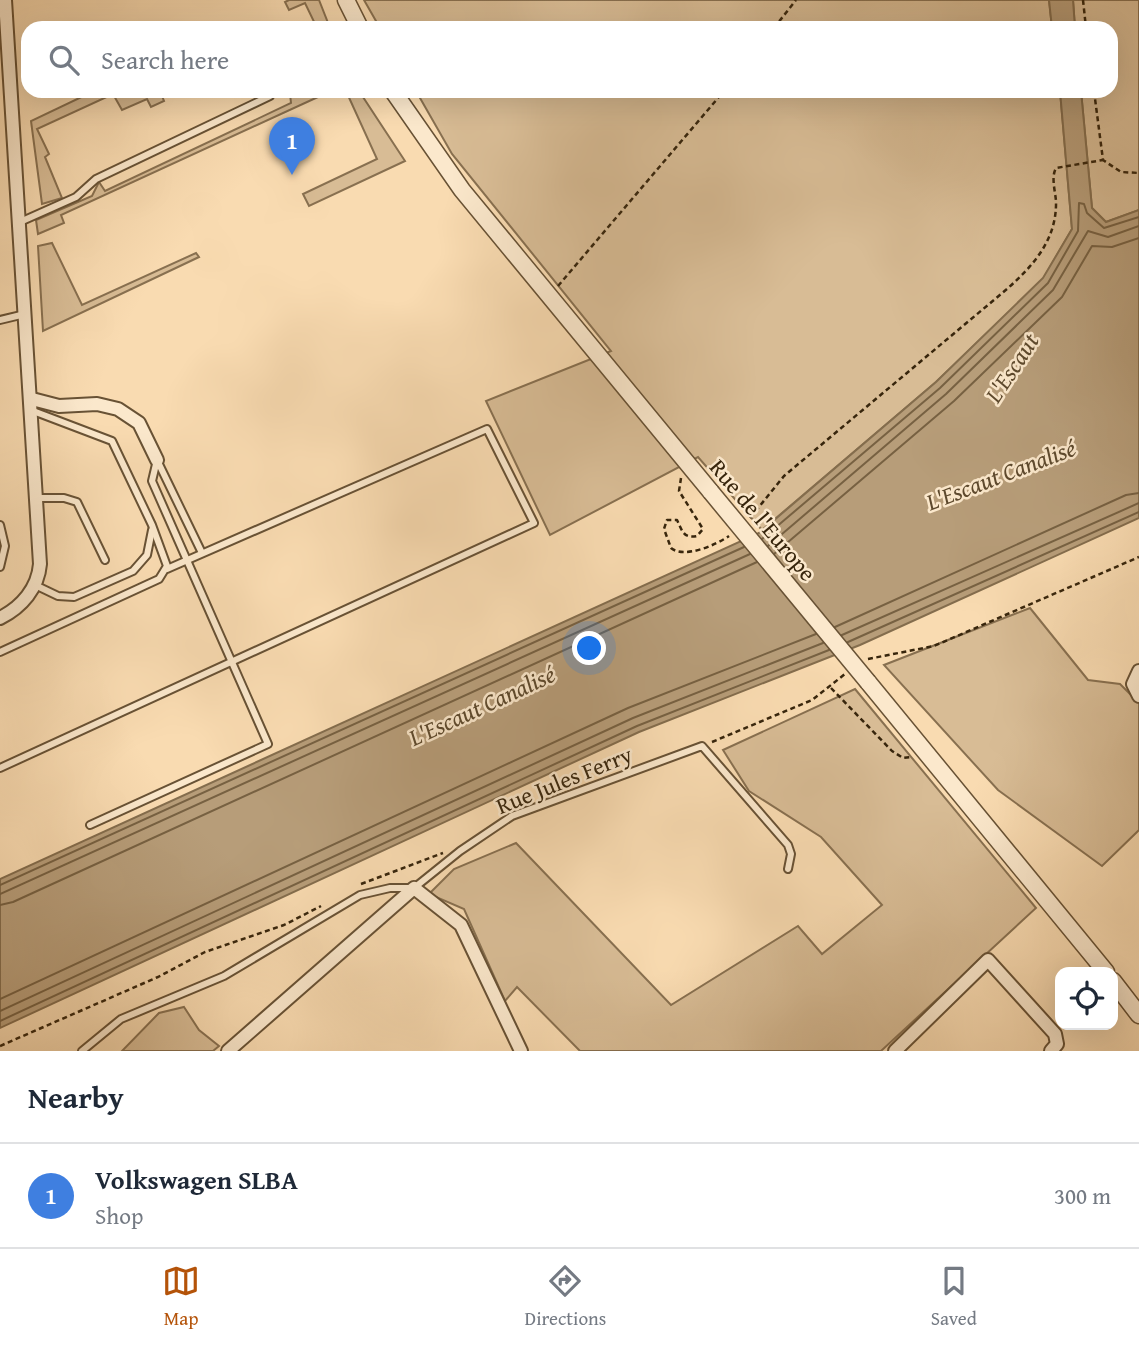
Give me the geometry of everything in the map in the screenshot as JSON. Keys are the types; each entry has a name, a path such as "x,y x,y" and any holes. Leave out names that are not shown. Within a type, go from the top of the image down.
{"street":[{"path":"0,618 22,603 34,584 40,564 5,0"},
{"path":"346,0 356,21"},
{"name":"Rue de l'Europe","path":"398,98 462,190 1102,967"},
{"path":"32,405 97,404 118,409 138,423 157,460"},
{"path":"1139,671 1133,684 1139,696"},
{"path":"228,1051 414,888 461,925 522,1051"},
{"path":"895,1051 988,960 1055,1034 1056,1044 1051,1051"},
{"path":"1118,987 1139,1014"}],"lane":[{"path":"20,222 76,197 96,178 266,98"},
{"path":"0,320 25,314"},
{"path":"32,405 112,441 152,525 167,569"},
{"path":"0,652 159,579 167,569 187,559 487,429 534,523 0,768"},
{"path":"157,460 202,553"},
{"path":"90,825 268,744 152,481 157,460"},
{"path":"37,498 64,498 77,502 105,560"},
{"path":"0,525 5,546 0,567"},
{"path":"34,584 58,596 74,597 133,570 147,555 152,525"},
{"path":"702,746 788,845 791,853 788,869"},
{"name":"Rue Jules Ferry","path":"414,888 460,850 512,816 702,746"},
{"path":"82,1051 121,1019 224,976 360,895 390,888 414,888"}],"path":[{"path":"780,21 796,0"},
{"path":"1083,0 1085,21"},
{"path":"549,296 718,98"},
{"path":"1095,98 1103,160"},
{"path":"747,522 784,476 1007,289 1035,262 1052,231 1056,205 1054,173 1062,165 1103,160 1121,172 1139,173"},
{"path":"686,474 679,480 679,491 703,529 697,536 688,537 677,520 670,518 664,525 671,548 683,553 715,544 731,535"},
{"path":"866,660 934,646 1139,557"},
{"path":"702,746 805,703 831,688 850,670"},
{"path":"831,688 896,754 906,759 915,756 907,746"},
{"path":"361,884 431,857 460,850"},
{"path":"0,1046 158,977 205,952 291,922 327,903"}],"shaded area":[{"path":"319,0 327,21 314,21 305,3 289,10 285,2"},
{"path":"364,0 1049,0 1051,21 376,21"},
{"path":"1073,0 1139,0 1139,210 1106,222 1092,208 1082,98 1118,98 1118,21 1074,21"},
{"path":"79,98 104,98 37,129 49,154 45,157 62,198 42,204 31,121"},
{"path":"115,98 163,98 164,101 151,107 147,99 122,110"},
{"path":"290,98 316,98 61,215 64,223 38,234 36,220 92,196 99,182 105,191 291,103"},
{"path":"349,98 364,98 405,161 309,206 303,194 377,159"},
{"path":"420,98 1061,98 1072,229 1043,279 936,382 762,530 698,457 550,535 486,401 611,351 452,154"},
{"path":"52,243 82,305 196,253 199,257 43,331 38,246"},
{"path":"1030,608 1088,680 1120,684 1139,703 1139,830 1102,866 998,790 884,665"},
{"path":"855,689 1036,908 881,1051 580,1051 517,987 505,1001 464,909 429,894 454,869 516,843 671,1005 798,926 822,954 882,905 821,837 749,791 723,750"},
{"path":"184,1007 199,1030 219,1046 213,1051 122,1051 159,1013"}],"water":[{"path":"1049,0 1073,0 1074,21 1051,21"},
{"path":"1061,98 1082,98 1092,208 1106,222 1139,210 1139,518 860,645 639,732 0,1028 0,879 759,533 936,382 1043,278 1072,229"}],"place":[{"name":"Volkswagen SLBA","path":"292,175"}],"water label":[{"name":"L'Escaut","path":"1012,368"},
{"name":"L'Escaut Canalisé","path":"1001,475"},
{"name":"L'Escaut Canalisé","path":"482,706"}]}
